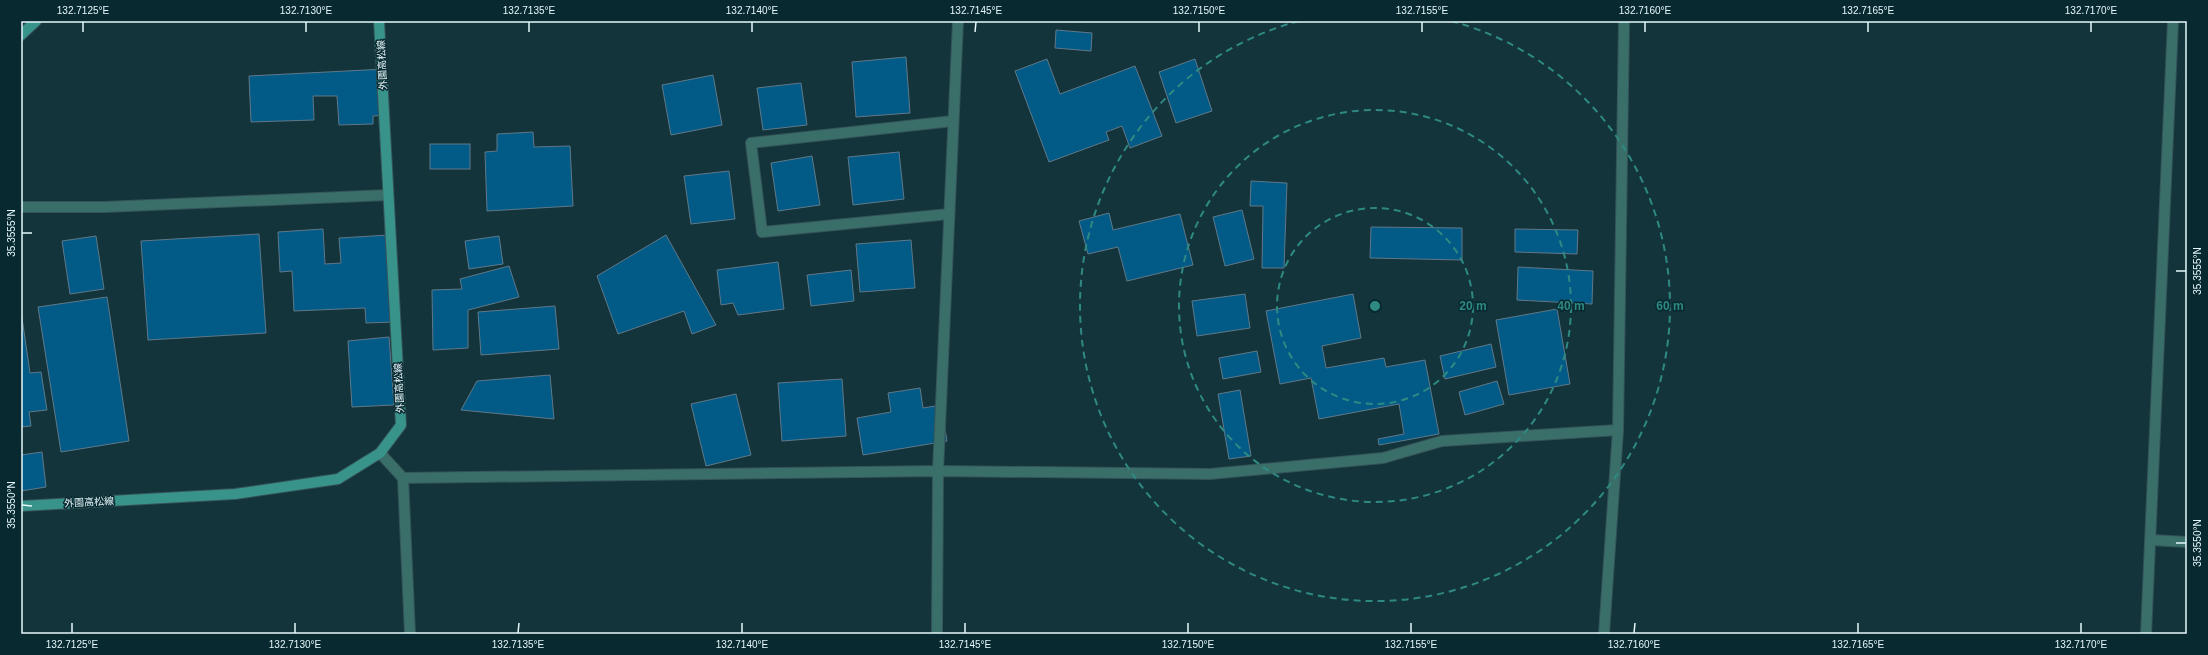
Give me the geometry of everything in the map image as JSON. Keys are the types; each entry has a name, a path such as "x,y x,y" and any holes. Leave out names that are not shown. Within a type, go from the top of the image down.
{"main road":[{"path":"21,35 36,21"},
{"name":"外園高松線","path":"21,506 235,494 338,479 380,453 401,425 379,21"}],"street":[{"path":"937,634 938,471 958,21"},
{"path":"1604,634 1618,430 1624,21"},
{"path":"2146,634 2173,21"},
{"path":"949,214 762,232 751,143 953,121"},
{"path":"21,207 104,207 388,195"},
{"path":"403,478 938,471 1210,474 1383,458 1442,441 1618,430"},
{"path":"380,453 403,478 410,634"},
{"path":"2151,540 2187,542"}],"building":[{"path":"1056,30 1092,33 1091,51 1055,48"},
{"path":"906,57 910,113 856,117 852,62"},
{"path":"1047,59 1060,94 1135,66 1162,136 1130,148 1122,126 1106,132 1109,140 1049,162 1015,71"},
{"path":"1195,59 1212,111 1176,123 1159,72"},
{"path":"385,69 387,115 373,116 373,124 339,125 337,96 313,96 314,120 251,122 249,76"},
{"path":"713,75 722,125 671,135 662,85"},
{"path":"801,83 807,125 763,130 757,88"},
{"path":"533,132 534,147 570,146 573,206 487,211 485,152 497,151 497,134"},
{"path":"430,144 470,144 470,169 430,169"},
{"path":"899,152 904,199 853,205 848,157"},
{"path":"812,156 820,205 778,211 771,163"},
{"path":"729,171 735,219 691,224 684,176"},
{"path":"1251,181 1287,183 1284,268 1262,268 1263,206 1250,206"},
{"path":"1242,210 1254,259 1225,266 1213,217"},
{"path":"1109,213 1113,230 1180,214 1193,265 1127,281 1118,247 1088,254 1079,221"},
{"path":"1371,227 1462,228 1462,260 1370,258"},
{"path":"323,229 325,264 341,263 339,238 389,235 394,322 366,323 365,308 294,311 292,271 280,272 278,232"},
{"path":"1515,229 1578,230 1577,254 1515,252"},
{"path":"259,234 266,333 148,340 141,241"},
{"path":"666,235 716,325 692,334 684,311 618,334 597,276"},
{"path":"96,236 104,289 70,294 62,241"},
{"path":"499,236 503,264 469,269 465,241"},
{"path":"911,240 915,288 860,292 856,244"},
{"path":"778,262 784,309 738,315 733,303 721,305 717,270"},
{"path":"509,266 519,297 468,310 468,348 433,350 432,290 462,289 460,279"},
{"path":"1518,267 1593,271 1592,304 1517,300"},
{"path":"851,270 854,301 811,306 807,275"},
{"path":"1245,294 1250,328 1197,336 1192,301"},
{"path":"1353,294 1361,338 1322,346 1326,368 1384,358 1386,367 1425,360 1439,434 1379,445 1378,439 1404,434 1399,404 1319,419 1311,378 1280,384 1266,311"},
{"path":"107,297 129,441 61,452 38,307"},
{"path":"555,306 559,349 481,355 478,312"},
{"path":"1557,309 1570,384 1509,395 1496,320"},
{"path":"21,311 30,373 41,372 47,410 29,412 31,426 21,427"},
{"path":"389,337 394,405 352,407 348,341"},
{"path":"1491,344 1496,367 1445,379 1440,356"},
{"path":"1257,351 1261,372 1223,379 1219,358"},
{"path":"550,375 554,419 461,410 477,381"},
{"path":"842,379 846,436 782,441 778,383"},
{"path":"1497,381 1504,404 1465,415 1459,392"},
{"path":"920,388 923,408 941,405 947,441 863,455 857,418 891,412 888,393"},
{"path":"1240,390 1251,456 1229,459 1218,394"},
{"path":"736,394 751,455 706,466 691,404"},
{"path":"42,452 46,487 21,491 21,455"}]}
